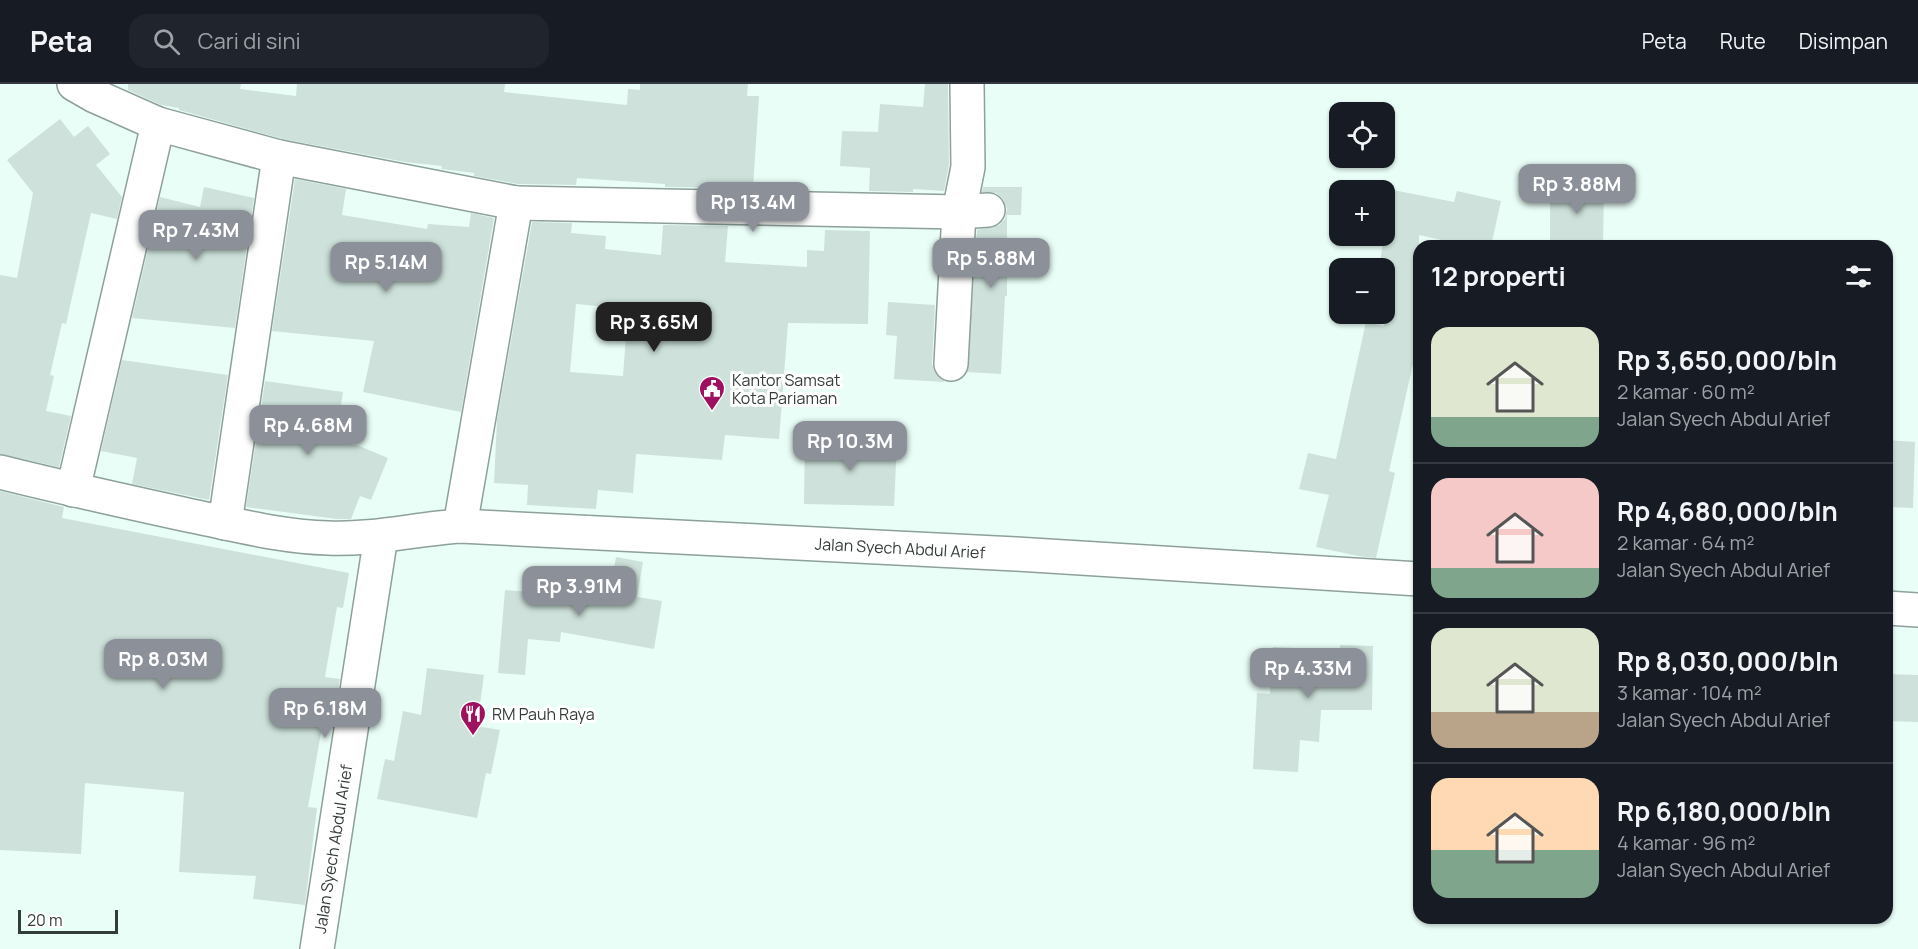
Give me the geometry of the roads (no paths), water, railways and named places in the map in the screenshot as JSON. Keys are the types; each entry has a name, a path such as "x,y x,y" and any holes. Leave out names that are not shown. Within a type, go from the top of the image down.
{"street":[{"path":"74,84 95,96 158,124 279,157 516,203 974,211"},
{"path":"951,364 974,211 969,167 968,84"},
{"path":"73,490 158,124"},
{"path":"225,523 279,157"},
{"path":"460,526 516,203"},
{"name":"Jalan Syech Abdul Arief","path":"0,472 225,523 278,533 328,538 381,536 460,526 1016,554 1413,579"},
{"name":"Jalan Syech Abdul Arief","path":"317,949 381,536"},
{"path":"1893,608 1918,610"}],"place":[{"name":"Kantor Samsat Kota Pariaman","path":"712,412"},
{"name":"RM Pauh Raya","path":"473,737"}]}
